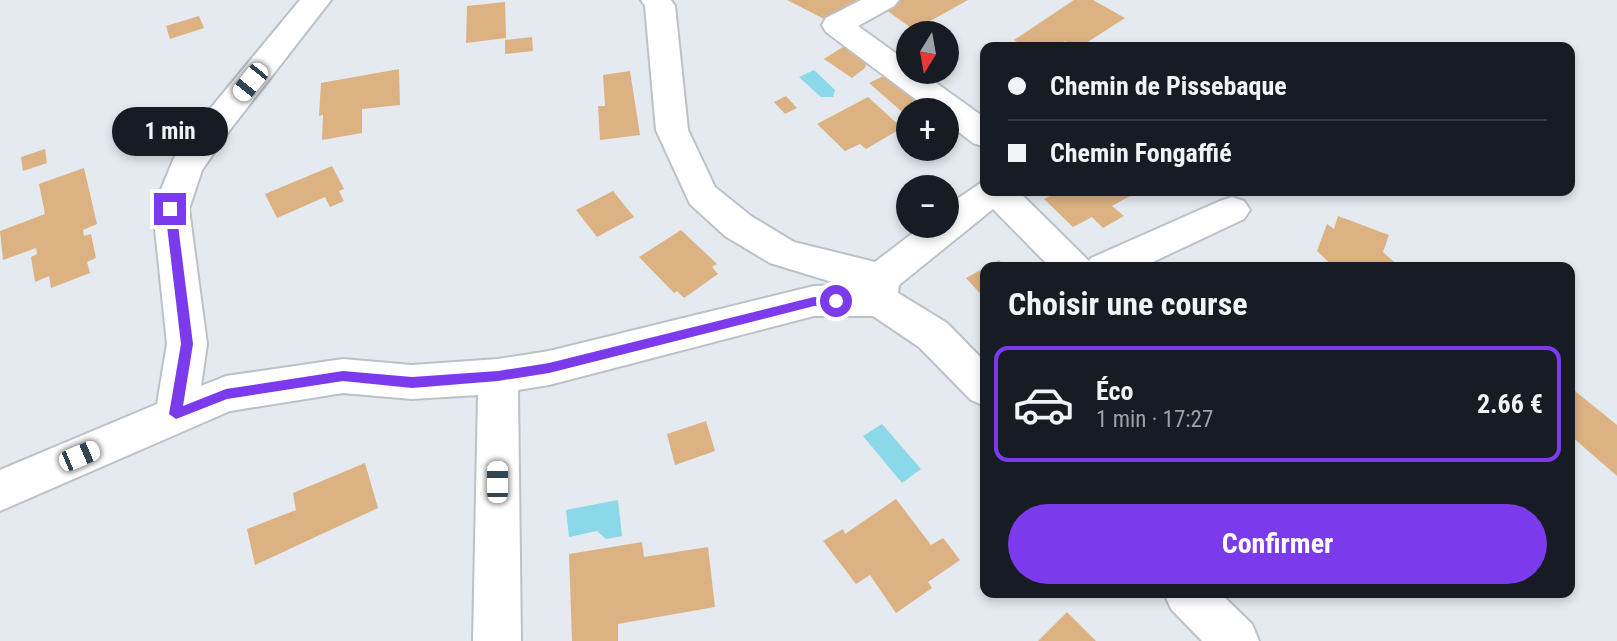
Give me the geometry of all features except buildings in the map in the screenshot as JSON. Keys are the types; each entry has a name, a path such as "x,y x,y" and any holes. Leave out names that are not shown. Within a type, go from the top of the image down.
{"street":[{"path":"176,414 187,344 170,209 186,167 217,123 317,0"},
{"path":"656,0 660,6 672,130 702,195 738,226 783,253 840,270 880,289 933,335 980,383"},
{"path":"884,0 837,26 980,131"},
{"path":"0,491 226,394 343,376 412,382 498,376 562,365 814,301 880,289 985,196"},
{"path":"1003,196 1068,262"},
{"path":"1117,262 1232,210"},
{"path":"497,641 498,376"},
{"path":"1192,598 1235,641"}],"water":[{"path":"814,70 835,90 833,97 821,97 799,77"},
{"path":"882,424 921,469 902,483 863,436"},
{"path":"618,500 622,536 606,539 597,531 569,537 566,510"}],"route":[{"path":"170,209 187,344 176,414 226,394 343,376 412,382 498,376 549,368 814,301 836,301"}]}
